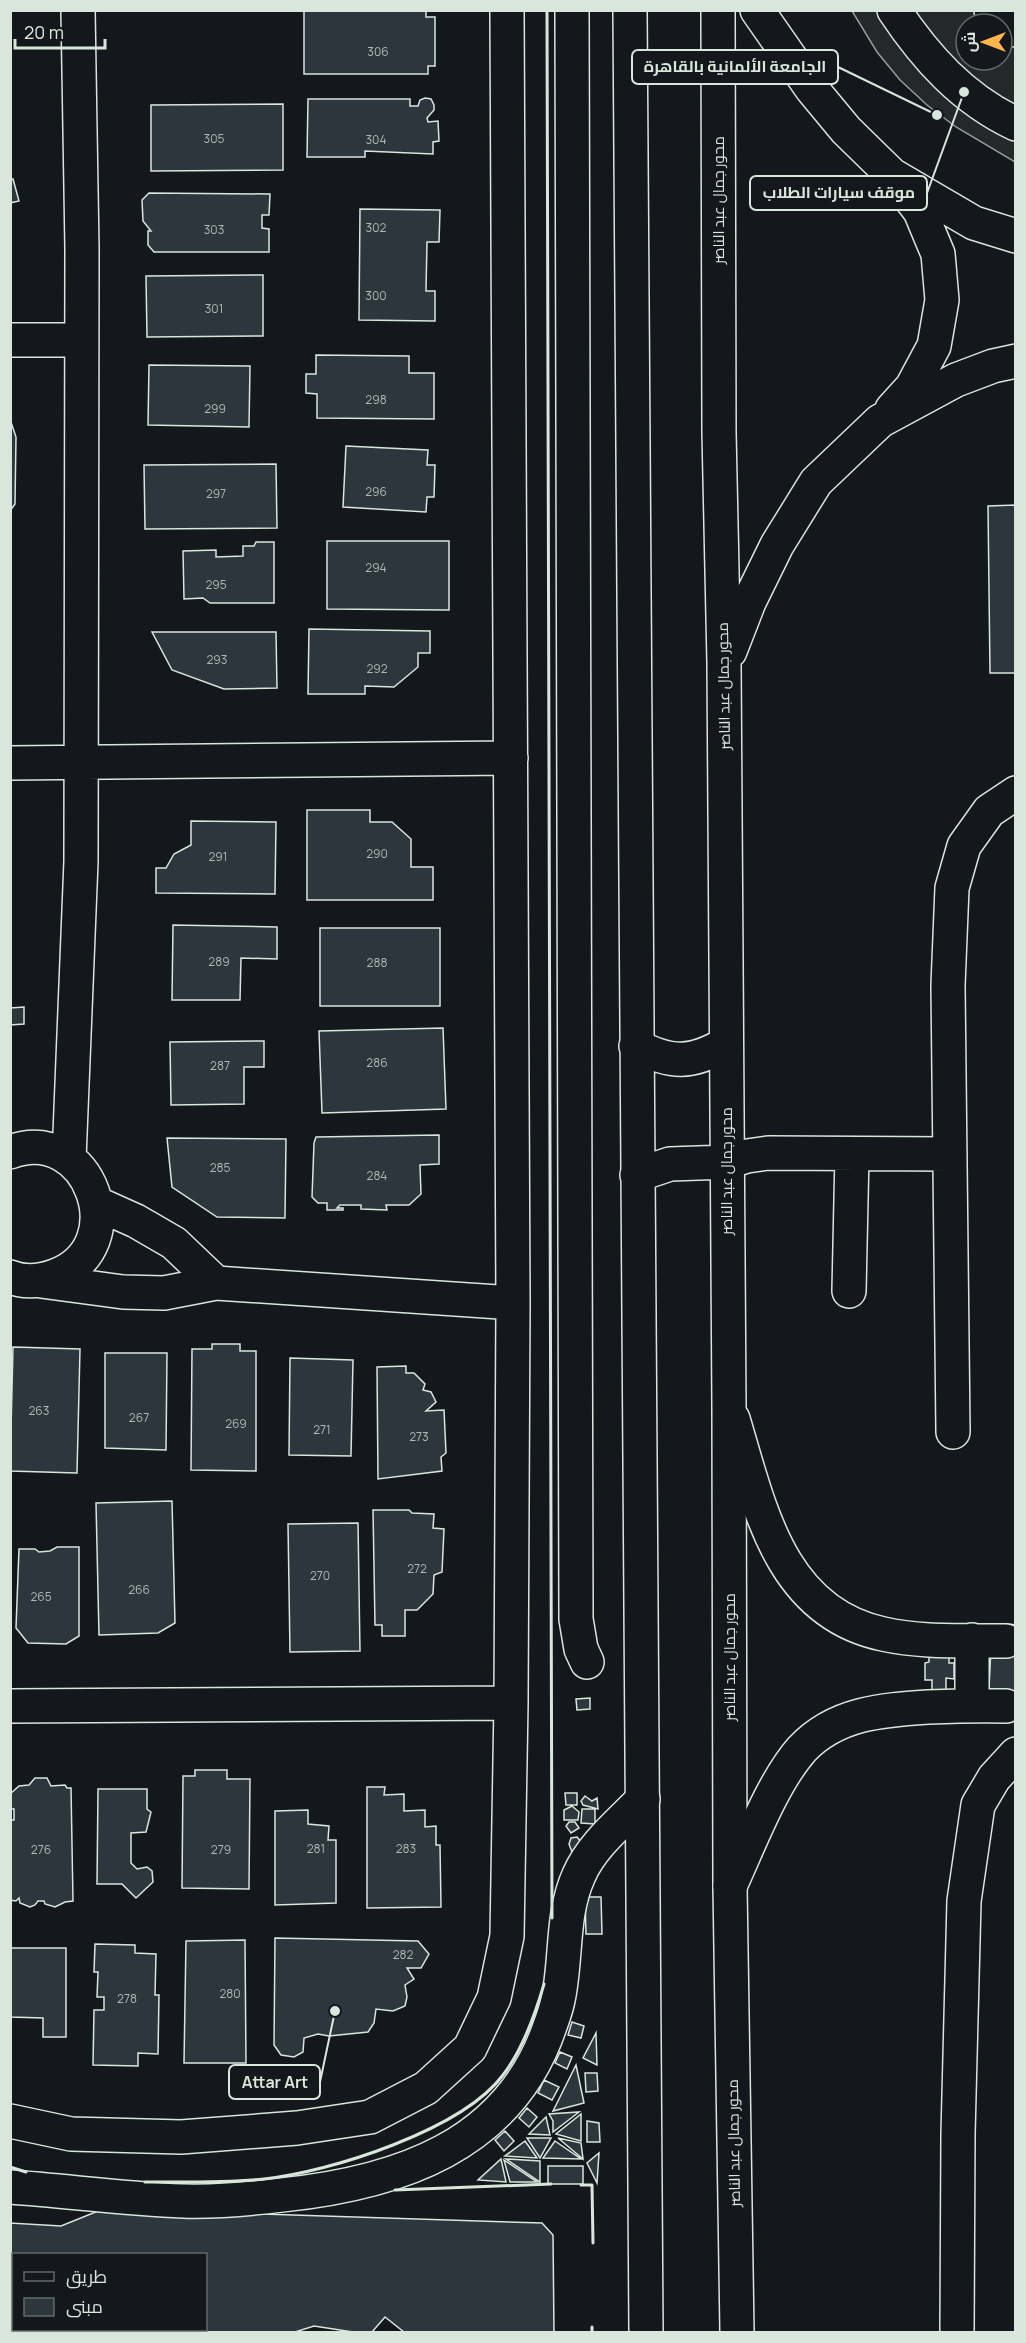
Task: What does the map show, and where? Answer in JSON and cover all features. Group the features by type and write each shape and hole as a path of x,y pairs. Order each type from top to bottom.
{"street":[{"path":"69,1159 81,861 81,249 78,10"},
{"path":"10,2121 72,2134 181,2137 297,2128 370,2117 426,2088 470,2048 494,1998 507,1936 511,1702 513,1303 507,10"},
{"path":"572,10 576,1619 578,1635 587,1662"},
{"path":"630,10 646,2332"},
{"name":"محور جمال عبد الناصر","path":"718,10 719,432 724,663 728,1162 730,1887 737,2332"},
{"path":"724,663 749,602 777,545 816,482 912,387 934,346 942,300 938,254 920,211 892,175 839,122 812,88 758,10"},
{"path":"894,10 914,40 955,84 979,103 1016,124"},
{"path":"991,10 1016,30"},
{"path":"892,175 974,223 1016,236"},
{"path":"10,340 80,340"},
{"path":"880,421 956,380 993,366 1016,361"},
{"path":"10,763 511,758"},
{"path":"953,1432 948,985 952,888 964,846 989,811 1016,794"},
{"path":"636,1046 657,1057 681,1060 705,1056 726,1044"},
{"path":"10,1152 21,1148 46,1149 69,1159 88,1179 98,1204 97,1230 86,1254 66,1272 26,1279"},
{"path":"637,1175 670,1164 728,1162 768,1152 950,1154"},
{"path":"849,1291 852,1154"},
{"path":"98,1204 136,1221 174,1243 216,1283"},
{"path":"26,1279 143,1293 164,1293 216,1283 513,1303"},
{"path":"729,1408 764,1522 775,1546 792,1573 820,1605 848,1622 882,1634 927,1639 1006,1641"},
{"path":"972,1640 972,1705"},
{"path":"10,1706 511,1702"},
{"path":"730,1887 769,1803 788,1769 802,1750 820,1734 862,1713 972,1705 1006,1706"},
{"path":"957,2332 958,2134 964,1901 978,1805 994,1778 1016,1754"},
{"path":"10,2187 185,2201 246,2199 307,2192 367,2181 426,2162 453,2147 478,2129 500,2108 520,2084 536,2058 558,2000 569,1913 579,1875 600,1843 643,1799"}],"shaded area":[{"path":"852,11 1015,11 1015,162 956,127 900,80 877,52"}],"building":[{"path":"304,11 426,11 426,17 435,17 435,66 428,66 428,74 304,74"},
{"path":"308,99 410,99 410,106 418,106 420,100 431,99 434,105 434,110 427,118 428,122 438,121 439,141 433,142 433,154 365,151 365,157 307,157"},
{"path":"283,104 283,170 151,171 151,105"},
{"path":"13,179 19,201 10,203 10,180"},
{"path":"149,193 270,194 269,215 262,215 262,228 269,229 269,252 154,252 148,245 148,231 151,231 143,221 142,200"},
{"path":"360,209 440,210 439,242 427,242 426,291 435,291 435,321 359,320"},
{"path":"263,275 263,336 147,337 146,276"},
{"path":"316,355 409,356 409,373 434,373 434,419 317,418 317,394 306,393 306,374 316,374"},
{"path":"149,365 250,366 249,427 148,425"},
{"path":"10,419 16,437 15,504 10,511"},
{"path":"346,446 428,450 427,465 435,465 434,497 427,497 426,512 343,507"},
{"path":"276,464 277,528 145,529 144,465"},
{"path":"1016,505 1016,673 990,673 988,506"},
{"path":"327,541 449,541 449,610 327,609"},
{"path":"256,542 274,542 274,603 210,603 203,598 184,599 183,551 216,550 216,557 243,556 243,546 254,546"},
{"path":"309,629 430,631 430,653 418,653 418,667 394,687 365,686 365,694 308,694"},
{"path":"152,632 276,632 277,688 224,689 172,670"},
{"path":"307,810 370,810 370,822 392,822 411,839 411,867 433,867 433,900 307,900"},
{"path":"191,821 276,822 275,894 156,893 156,868 166,868 174,854 191,845"},
{"path":"173,925 277,927 277,959 241,958 240,1000 172,1000"},
{"path":"320,928 440,928 440,1006 320,1006"},
{"path":"24,1007 24,1024 10,1025 10,1008"},
{"path":"443,1028 446,1109 322,1113 319,1031"},
{"path":"264,1041 264,1067 244,1067 244,1104 171,1105 170,1042"},
{"path":"439,1135 439,1164 420,1165 421,1194 409,1205 386,1205 387,1210 361,1209 361,1205 340,1205 337,1208 343,1208 343,1210 327,1210 327,1203 318,1203 312,1197 316,1137"},
{"path":"167,1138 286,1139 285,1218 217,1217 172,1187"},
{"path":"212,1344 240,1344 240,1351 256,1351 256,1471 191,1470 192,1349 212,1349"},
{"path":"13,1347 80,1349 77,1473 10,1471"},
{"path":"105,1353 167,1353 166,1450 105,1448"},
{"path":"290,1358 353,1360 351,1456 289,1455"},
{"path":"406,1366 406,1373 414,1373 425,1384 423,1390 431,1392 436,1402 426,1411 444,1410 446,1453 441,1457 442,1471 378,1479 377,1367"},
{"path":"172,1501 175,1623 158,1633 99,1635 96,1503"},
{"path":"373,1510 409,1510 412,1513 434,1514 433,1528 444,1529 442,1572 434,1575 433,1594 417,1610 405,1610 405,1636 382,1636 382,1625 375,1625"},
{"path":"358,1523 360,1651 290,1652 288,1524"},
{"path":"57,1547 79,1547 79,1636 66,1644 28,1643 16,1628 19,1549 35,1549 39,1552 50,1551"},
{"path":"1007,1624 1016,1625 1016,1712 989,1689 991,1647 1006,1648"},
{"path":"929,1649 949,1649 949,1663 954,1663 954,1679 946,1678 946,1693 932,1693 932,1680 925,1680 925,1663 929,1662"},
{"path":"590,1698 590,1709 577,1710 576,1699"},
{"path":"195,1770 227,1770 227,1779 250,1779 249,1889 182,1888 183,1776 195,1776"},
{"path":"35,1778 47,1778 51,1786 65,1785 71,1788 73,1901 55,1907 45,1904 44,1901 38,1901 30,1907 20,1903 19,1898 16,1901 10,1900 10,1820 14,1820 14,1809 10,1809 10,1794 19,1786 29,1785"},
{"path":"367,1787 385,1787 384,1795 404,1794 404,1811 425,1810 425,1827 436,1826 436,1845 440,1845 441,1907 367,1908"},
{"path":"98,1789 147,1789 147,1809 151,1812 146,1832 131,1833 131,1863 137,1869 147,1867 152,1871 153,1882 136,1898 122,1884 97,1884"},
{"path":"565,1793 577,1793 577,1805 566,1805"},
{"path":"585,1796 592,1801 597,1798 598,1809 583,1805 581,1801"},
{"path":"572,1806 579,1812 578,1820 564,1820 564,1810"},
{"path":"582,1809 595,1809 595,1824 581,1823"},
{"path":"308,1810 308,1824 329,1826 328,1840 336,1840 336,1903 275,1905 275,1811"},
{"path":"569,1822 575,1822 579,1828 571,1833 566,1826"},
{"path":"577,1837 581,1842 579,1849 572,1852 569,1844 571,1838"},
{"path":"585,1897 601,1897 602,1934 586,1934"},
{"path":"275,1938 418,1941 429,1954 421,1968 407,1968 414,1979 405,1985 407,1997 405,2006 393,2011 376,2009 374,2023 368,2032 329,2036 318,2034 304,2038 303,2052 294,2057 281,2055 274,2045"},
{"path":"245,1940 246,2063 184,2063 186,1941"},
{"path":"95,1944 135,1945 135,1953 156,1954 155,1995 159,1995 158,2054 138,2053 138,2066 93,2065 94,2010 104,2010 104,1997 97,1997 98,1972 94,1972"},
{"path":"10,1948 66,1948 66,2037 43,2037 43,2018 10,2017"},
{"path":"572,2022 584,2026 581,2038 568,2035"},
{"path":"596,2033 597,2065 583,2058"},
{"path":"560,2052 572,2057 567,2069 555,2063"},
{"path":"576,2065 584,2103 553,2111"},
{"path":"585,2073 597,2073 598,2091 586,2092"},
{"path":"544,2080 559,2087 552,2100 538,2093"},
{"path":"527,2108 537,2117 529,2127 519,2118"},
{"path":"579,2112 553,2132 553,2121 549,2114"},
{"path":"581,2114 581,2141 556,2134"},
{"path":"546,2117 550,2135 529,2134"},
{"path":"587,2121 599,2123 600,2142 587,2142"},
{"path":"505,2131 514,2141 504,2151 495,2140"},
{"path":"527,2138 551,2138 540,2158"},
{"path":"558,2138 581,2143 583,2159"},
{"path":"525,2141 537,2158 505,2156"},
{"path":"555,2141 581,2159 543,2158"},
{"path":"599,2153 597,2183 587,2163"},
{"path":"501,2159 506,2182 478,2180"},
{"path":"506,2159 540,2161 540,2182"},
{"path":"504,2160 537,2182 510,2182"},
{"path":"548,2166 583,2166 583,2184 548,2184"},
{"path":"103,2209 542,2223 553,2235 554,2332 404,2332 385,2317 372,2332 353,2332 314,2326 295,2332 90,2332 207,2331 207,2253 12,2253 12,2303 10,2303 10,2223 61,2226"}],"wall":[{"path":"547,10 552,1918"},
{"path":"145,2182 234,2181 292,2175 358,2158 427,2130 484,2095 503,2075 528,2031 544,1984"},
{"path":"10,2167 26,2172"},
{"path":"395,2190 551,2184"},
{"path":"581,2185 592,2185 593,2243"},
{"path":"592,2327 592,2332"}],"place":[{"name":"موقف سيارات الطلاب","path":"964,92"},
{"name":"الجامعة الألمانية بالقاهرة","path":"937,115"},
{"name":"Attar Art","path":"335,2011"}]}
